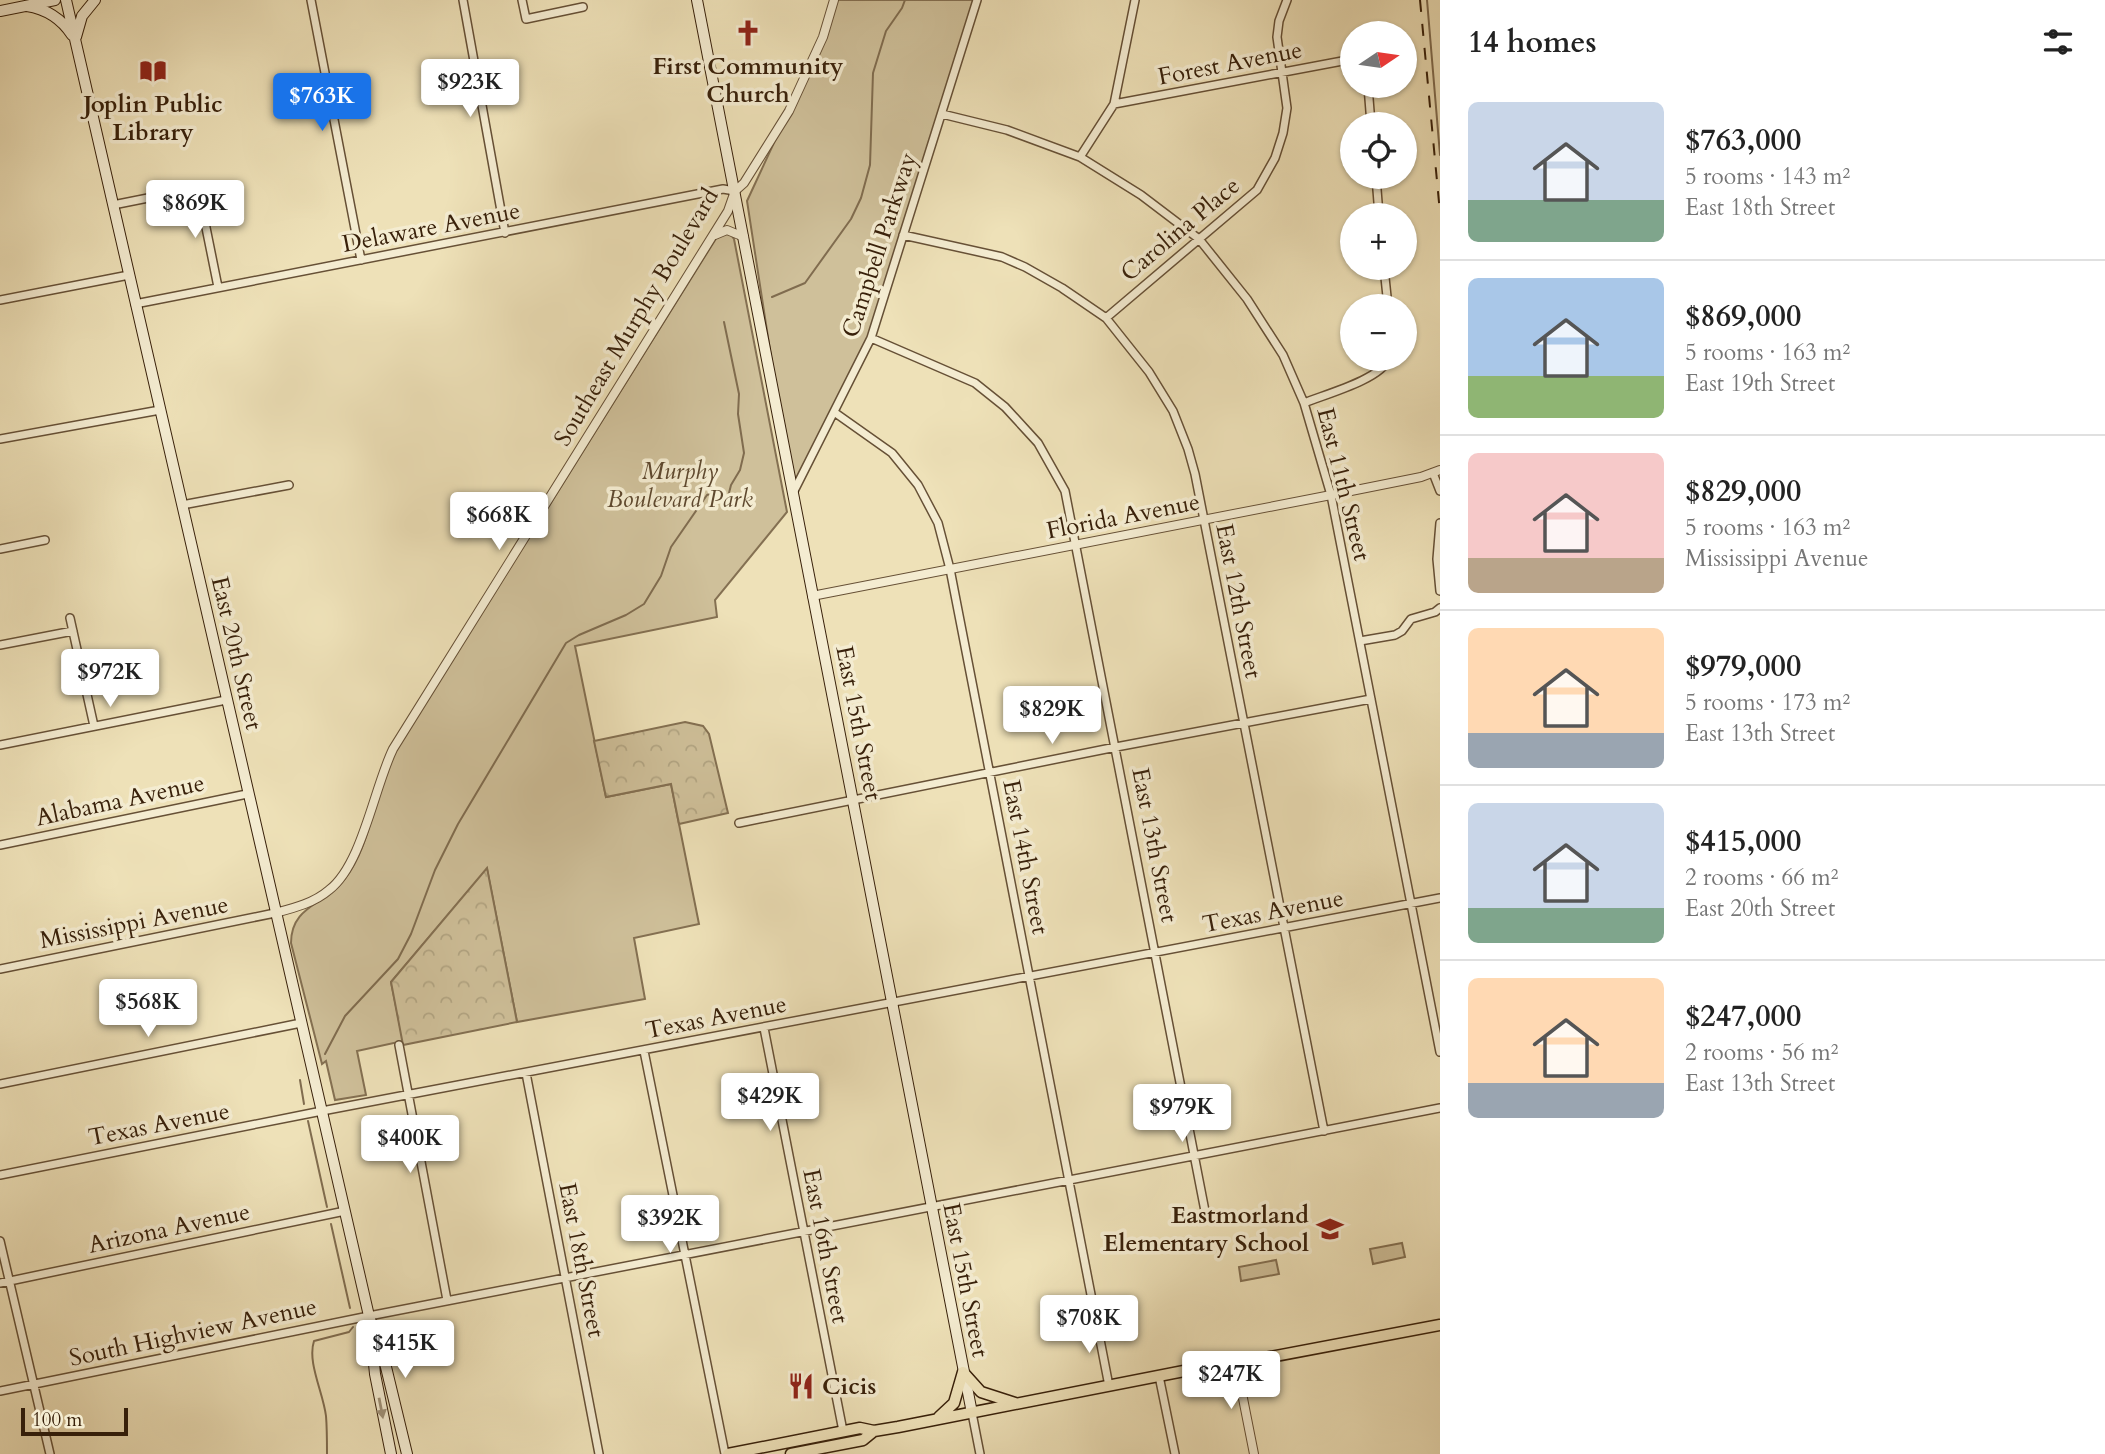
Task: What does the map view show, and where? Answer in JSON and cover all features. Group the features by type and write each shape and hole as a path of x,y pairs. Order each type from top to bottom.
{"main road":[{"path":"0,11 55,0"},
{"name":"East 20th Street","path":"66,0 369,1316 386,1367 407,1454"},
{"path":"75,41 82,16 95,0"},
{"name":"East 15th Street","path":"697,0 972,1413"},
{"path":"30,3 60,20 75,41"},
{"name":"East 20th Street","path":"369,1316 375,1374 391,1454"},
{"path":"727,1454 860,1428 874,1431 1440,1325"},
{"path":"964,1372 981,1392 1018,1404"},
{"path":"934,1420 954,1403 964,1372"},
{"path":"791,1454 863,1440 874,1431"}],"street":[{"path":"311,0 361,260"},
{"path":"463,0 505,233"},
{"path":"522,0 526,19 583,7"},
{"name":"Southeast Murphy Boulevard","path":"275,913 319,897 343,876 352,860 382,770 393,749 728,211 735,191 744,183 789,111 823,37 834,0"},
{"name":"Campbell Parkway","path":"792,493 871,338 977,0"},
{"path":"1080,156 1114,104 1135,0"},
{"name":"Carolina Place","path":"1105,318 1257,190 1275,158 1287,108 1276,37 1287,0"},
{"name":"Forest Avenue","path":"1114,104 1340,62"},
{"name":"East 11th Street","path":"942,114 1007,130 1080,156 1141,195 1199,239 1247,299 1283,355 1304,403 1331,495 1440,1052"},
{"path":"113,205 198,188 218,287"},
{"name":"Delaware Avenue","path":"135,304 723,189 735,191"},
{"path":"710,239 727,230 744,237"},
{"name":"East 12th Street","path":"903,235 1002,257 1062,288 1105,318 1149,372 1173,411 1195,474 1324,1131"},
{"path":"0,300 128,275"},
{"name":"East 13th Street","path":"871,338 975,383 1005,408 1038,443 1065,491 1205,1211"},
{"path":"1304,403 1367,379 1377,371"},
{"path":"0,439 160,410"},
{"name":"East 14th Street","path":"834,412 892,453 918,485 938,523 950,569 1094,1310"},
{"path":"1436,472 1440,491"},
{"name":"Florida Avenue","path":"812,596 1436,472"},
{"path":"182,505 289,485"},
{"path":"1440,523 1437,559 1440,591"},
{"path":"0,549 45,540"},
{"path":"1360,641 1395,635 1411,620 1440,608"},
{"path":"70,618 94,726"},
{"path":"0,645 73,631"},
{"path":"739,823 1371,699"},
{"path":"0,745 226,700"},
{"name":"Alabama Avenue","path":"0,845 247,794"},
{"name":"Texas Avenue","path":"0,1175 409,1094 1440,898"},
{"name":"Mississippi Avenue","path":"0,969 275,913"},
{"path":"0,1084 301,1023"},
{"name":"East 16th Street","path":"764,1028 843,1431"},
{"path":"399,1045 447,1300"},
{"path":"644,1051 727,1454"},
{"name":"East 18th Street","path":"526,1073 599,1454"},
{"name":"South Highview Avenue","path":"0,1391 447,1300 1440,1108"},
{"name":"Arizona Avenue","path":"0,1283 345,1211"},
{"path":"0,1241 50,1454"},
{"path":"1096,1320 1109,1386"},
{"path":"1236,1363 1254,1454"},
{"path":"1159,1376 1175,1454"},
{"name":"East 15th Street","path":"972,1413 980,1454"}],"green space":[{"name":"Murphy Boulevard Park","path":"834,0 977,0 871,338 792,493 747,201 823,37"},
{"name":"Murphy Boulevard Park","path":"724,233 734,239 787,512 715,600 717,617 575,646 606,797 671,784 699,924 634,938 645,999 517,1022 487,869 391,982 403,1041 357,1051 366,1095 335,1100 326,1061 322,1064 291,943 296,921 302,913 336,888 352,869 363,845 385,775 399,745 717,237"},
{"path":"685,722 703,726 709,734 728,813 679,824 671,784 606,797 594,741"},
{"path":"487,868 517,1022 403,1045 391,982"},
{"path":"1402,1243 1405,1257 1373,1264 1370,1249"},
{"path":"1276,1260 1279,1274 1241,1281 1239,1267"}],"waterway":[{"path":"772,297 805,283 851,219 861,198 870,165 873,73 886,31 905,0"},
{"path":"1427,0 1440,155"},
{"path":"325,1054 345,1016 398,959 411,934 435,870 458,824 566,643 644,604 661,576 671,547 707,495 718,491 723,498 728,497 744,453 738,414 739,394 724,322"},
{"path":"300,1080 304,1104"},
{"path":"308,1121 327,1207"},
{"path":"331,1224 350,1308"},
{"path":"327,1454 326,1416 312,1349 314,1341 349,1332 353,1327"}],"railway":[{"path":"1420,0 1440,213"}],"place":[{"name":"First Community Church","path":"748,33"},
{"name":"Joplin Public Library","path":"153,71"},
{"name":"Eastmorland Elementary School","path":"1330,1229"},
{"name":"Cicis","path":"801,1386"}]}
